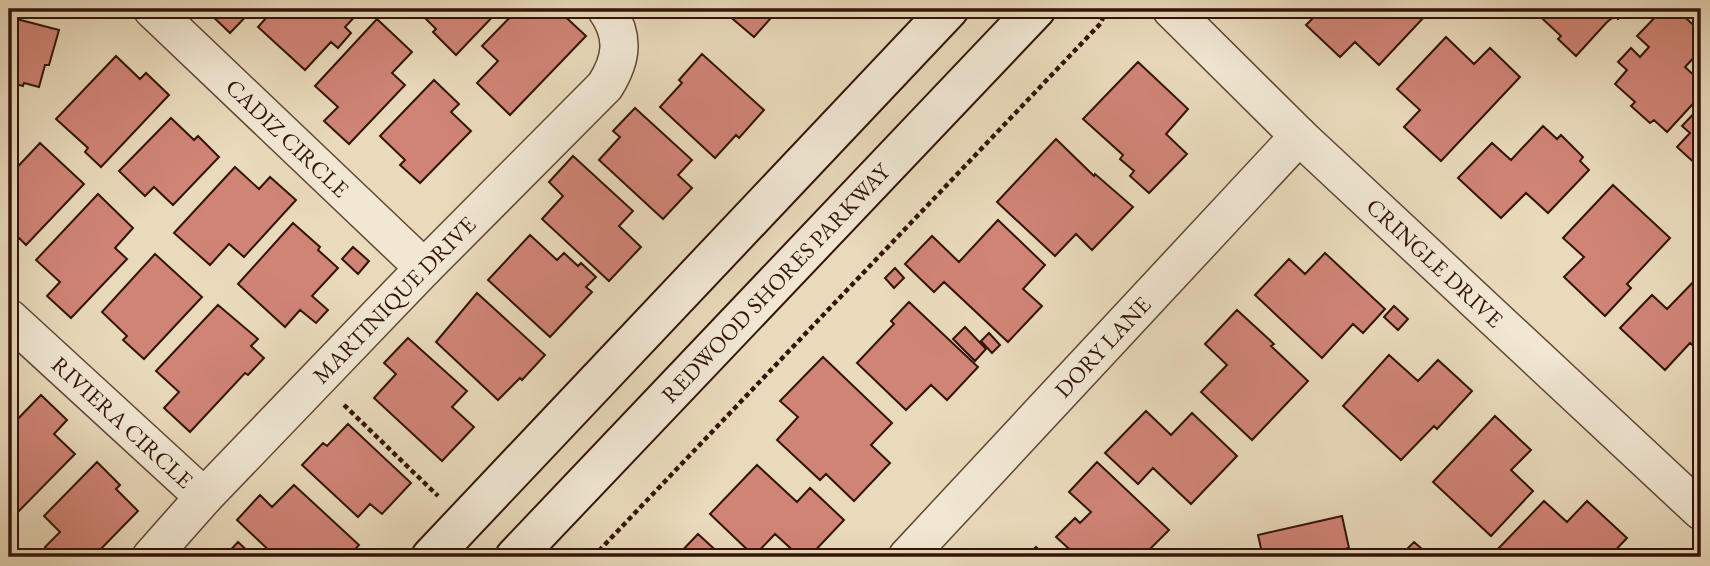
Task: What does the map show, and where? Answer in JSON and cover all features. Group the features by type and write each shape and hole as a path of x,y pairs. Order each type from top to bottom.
{"main road":[{"path":"431,557 949,9"},
{"name":"REDWOOD SHORES PARKWAY","path":"514,557 1036,9"}],"street":[{"name":"CADIZ CIRCLE","path":"152,9 424,268"},
{"name":"CRINGLE DRIVE","path":"1171,9 1299,136 1701,511"},
{"name":"MARTINIQUE DRIVE","path":"152,557 204,497 424,268 605,86 613,73 618,56 613,22"},
{"name":"DORY LANE","path":"907,557 1299,136"},
{"name":"RIVIERA CIRCLE","path":"9,318 204,497"}],"path":[{"path":"593,557 1101,23 1106,9"},
{"path":"318,379 465,522"}],"building":[{"path":"42,9 67,9 65,15"},
{"path":"205,9 253,9 230,33"},
{"path":"274,9 362,9 345,27 351,33 338,48 331,42 305,70 258,27"},
{"path":"427,9 500,9 456,55 433,32 436,29 422,15"},
{"path":"518,9 557,9 586,36 510,115 477,83 498,61 482,46"},
{"path":"721,9 779,9 754,37"},
{"path":"1322,9 1420,9 1426,15 1379,65 1355,42 1340,57 1306,25"},
{"path":"1532,9 1628,9 1618,19 1615,16 1607,22 1576,56 1558,39 1561,36"},
{"path":"1663,9 1676,9 1701,32 1701,50 1685,67 1701,82 1701,95 1667,132 1654,120 1650,123 1631,106 1635,102 1615,84 1627,70 1618,62 1631,48 1640,57 1649,47 1637,36"},
{"path":"9,17 59,30 49,65 45,65 39,87 24,83 23,86 12,83 13,80 9,79"},
{"path":"377,19 412,52 392,73 405,85 349,144 324,121 338,107 315,86"},
{"path":"1446,37 1474,64 1490,48 1520,77 1441,161 1404,127 1420,110 1397,89"},
{"path":"702,54 764,110 739,138 736,135 715,158 660,107 682,83 679,80"},
{"path":"116,56 140,79 146,73 169,95 101,167 85,152 88,148 56,119"},
{"path":"1138,62 1188,109 1166,134 1187,154 1149,193 1130,176 1134,171 1120,159 1123,155 1083,119"},
{"path":"434,80 459,104 451,112 471,131 420,183 400,165 405,160 380,136"},
{"path":"1701,106 1701,177 1694,171 1698,166 1677,147 1690,133 1682,126"},
{"path":"635,108 692,160 678,175 692,188 663,219 599,160 620,137 613,131"},
{"path":"171,118 194,140 198,136 219,157 173,205 154,187 145,196 119,171"},
{"path":"1543,126 1557,139 1561,135 1583,157 1580,161 1589,170 1548,213 1526,193 1501,218 1458,178 1492,143 1511,160"},
{"path":"1056,139 1094,176 1095,174 1133,207 1092,250 1076,234 1055,256 997,202"},
{"path":"40,143 84,184 26,245 9,228 9,176"},
{"path":"573,156 633,211 619,226 641,247 609,281 542,219 563,196 549,182"},
{"path":"235,167 259,189 270,177 296,200 244,257 229,244 210,265 174,233"},
{"path":"1613,185 1670,238 1627,284 1631,288 1605,316 1564,277 1584,257 1563,238"},
{"path":"98,194 133,228 115,248 127,259 71,318 47,296 60,282 36,260"},
{"path":"998,220 1045,265 1023,289 1042,306 1008,342 944,282 934,292 905,264 932,236 959,262"},
{"path":"293,223 320,247 318,250 338,268 312,296 328,310 316,323 300,310 285,327 238,284"},
{"path":"530,235 557,260 564,253 578,266 581,263 596,277 586,287 592,292 550,337 488,280"},
{"path":"353,247 369,261 358,274 342,259"},
{"path":"1325,253 1385,309 1363,333 1353,324 1322,358 1255,295 1289,259 1305,274"},
{"path":"155,254 202,297 144,359 123,340 127,336 102,312"},
{"path":"895,268 904,278 894,288 885,278"},
{"path":"1701,274 1701,353 1690,343 1665,370 1620,328 1652,295 1667,309"},
{"path":"477,293 545,355 522,380 520,378 498,400 436,342"},
{"path":"909,302 978,367 947,400 931,385 906,410 857,363 894,324 891,321"},
{"path":"218,305 258,339 251,346 264,358 248,375 245,373 190,432 164,408 179,392 156,371"},
{"path":"1394,306 1408,319 1398,330 1384,317"},
{"path":"1237,310 1274,344 1271,346 1308,381 1252,440 1201,392 1227,365 1205,344"},
{"path":"965,327 986,349 975,361 953,339"},
{"path":"989,333 1000,345 992,353 981,341"},
{"path":"408,338 467,391 452,407 474,427 442,461 374,398 396,374 384,363"},
{"path":"1389,355 1418,381 1438,360 1472,391 1437,429 1434,426 1401,460 1343,406"},
{"path":"823,357 892,423 871,445 890,463 854,501 826,474 820,480 777,440 798,417 780,401"},
{"path":"41,395 67,420 54,434 75,454 13,517 9,513 9,428"},
{"path":"1146,411 1171,435 1192,413 1237,456 1191,504 1153,468 1138,484 1105,453"},
{"path":"1495,416 1531,450 1511,470 1533,491 1491,536 1433,482"},
{"path":"348,424 411,483 382,514 370,504 358,517 302,465 323,443 327,446"},
{"path":"97,462 120,485 116,489 138,511 93,557 55,557 45,547 60,532 44,516"},
{"path":"1097,462 1169,530 1142,557 1078,557 1056,537 1075,518 1080,523 1091,512 1069,492"},
{"path":"757,465 797,502 810,488 844,520 809,557 800,557 775,534 754,556 710,514"},
{"path":"294,485 359,545 348,557 276,557 237,520 260,495 272,507"},
{"path":"1544,501 1567,522 1587,501 1627,538 1609,557 1502,557 1496,551"},
{"path":"1342,516 1349,548 1345,549 1347,557 1263,557 1258,535"},
{"path":"698,534 723,557 676,557"},
{"path":"238,542 254,557 224,557"},
{"path":"1414,542 1431,557 1399,557"},
{"path":"1036,547 1046,557 1026,557"}]}
